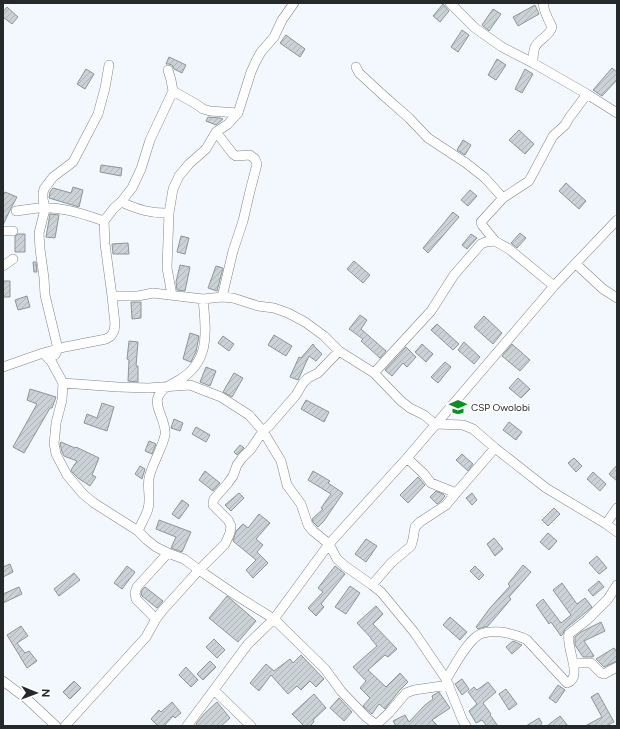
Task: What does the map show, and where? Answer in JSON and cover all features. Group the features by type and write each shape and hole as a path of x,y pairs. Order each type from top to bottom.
{"street":[{"path":"172,295 167,268 168,213 173,189 179,176 189,164 206,149 216,132 228,124 238,114 256,61 261,52 274,37 282,20 294,3"},
{"path":"450,3 475,28 502,47 533,63 617,113"},
{"path":"533,63 533,56 536,46 551,31 552,27 547,19 542,3"},
{"path":"51,361 58,349 45,295 40,249 39,234 44,208 44,189 53,178 73,162 98,114 109,65"},
{"path":"356,67 359,73 409,118 428,138 466,163 485,178 503,198"},
{"path":"3,367 58,349 106,339 111,336 114,331 115,324 104,221 132,188 141,169 150,140 173,92 168,70"},
{"path":"173,92 203,109 238,114"},
{"path":"554,286 509,249 495,240 481,222 503,198 529,181 553,136 565,125 587,94"},
{"path":"216,132 233,154 236,156 250,155 255,159 257,164 244,220 233,251 222,297"},
{"path":"121,202 135,208 154,213 168,213"},
{"path":"16,211 40,208 61,209 85,214 104,221"},
{"path":"187,726 248,644 274,619 329,544 407,458 554,286 617,220"},
{"path":"3,231 13,231"},
{"path":"374,373 431,311 454,275 481,244 495,240"},
{"path":"3,266 13,260"},
{"path":"576,264 603,290 617,298"},
{"path":"112,296 138,296 153,293 203,299 222,297 233,298 288,313 305,322 324,336 338,350 374,373 401,401 410,408 424,415 435,424 463,425 473,429 546,488 617,532"},
{"path":"138,531 148,508 149,477 165,437 164,422 157,402 158,397 164,388 190,373 200,360 205,340 203,299"},
{"path":"65,726 146,637 156,619 199,570 225,544 230,533 231,526 228,520 213,506 214,499 233,476 237,465 264,431 296,395 303,383 308,378 318,373 338,350"},
{"path":"43,354 51,361 63,383 62,400 56,423 54,444 56,454 67,475 83,494 94,503 138,531 146,540 156,547 168,554 184,559 274,619 325,670 341,691 361,712 377,726 406,693 448,682 467,647 477,636 486,633 500,632 523,637 567,683 571,682 575,669 568,642 569,634 587,620 608,599 617,585"},
{"path":"63,383 118,387 164,388 190,385 221,397 249,415 264,431 282,460 286,485 301,504 308,525 329,544 337,559 380,592 414,632 448,682 466,726"},
{"path":"372,585 391,563 411,546 415,527 446,505 495,448"},
{"path":"407,458 431,483 456,493"},
{"path":"606,524 617,508"},
{"path":"156,619 136,599 135,593 137,587 168,554"},
{"path":"574,663 591,664 604,674 617,667"},
{"path":"3,681 27,699 56,726"},
{"path":"214,690 250,726"}],"building":[{"path":"443,4 449,11 440,22 433,16"},
{"path":"535,5 539,14 518,26 513,17"},
{"path":"7,7 18,17 12,24 3,17 3,12"},
{"path":"493,9 501,14 489,31 482,25"},
{"path":"462,30 469,35 458,52 451,47"},
{"path":"286,35 305,49 300,57 280,43"},
{"path":"169,57 186,65 182,73 174,69 172,65 166,64"},
{"path":"497,59 506,65 496,80 488,75"},
{"path":"612,68 617,72 617,80 602,96 593,90"},
{"path":"86,69 94,74 85,89 77,84"},
{"path":"525,69 533,74 522,93 515,89"},
{"path":"208,117 223,119 216,125 206,121"},
{"path":"519,130 534,144 525,154 509,140"},
{"path":"463,140 471,145 465,155 457,150"},
{"path":"101,165 122,168 121,176 100,172"},
{"path":"566,183 586,201 579,209 559,191"},
{"path":"73,187 83,190 79,207 49,198 50,192 53,188 71,193"},
{"path":"470,190 477,196 468,206 461,200"},
{"path":"5,192 17,197 3,225 3,196"},
{"path":"453,212 459,217 428,253 423,248"},
{"path":"50,214 59,215 55,238 46,237"},
{"path":"520,233 526,238 517,248 511,243"},
{"path":"18,234 25,234 25,252 15,252 15,236"},
{"path":"471,234 477,238 467,249 462,245"},
{"path":"181,236 189,238 185,254 177,252"},
{"path":"128,243 129,254 113,254 112,244"},
{"path":"354,261 370,275 363,283 347,269"},
{"path":"33,262 36,262 37,272 34,272"},
{"path":"180,265 190,267 185,291 177,290 176,282"},
{"path":"216,266 223,268 217,291 208,288"},
{"path":"3,281 10,281 10,297 3,297"},
{"path":"27,296 30,307 18,310 15,300"},
{"path":"131,302 141,302 141,318 132,319"},
{"path":"360,315 367,320 361,329 386,351 380,358 361,341 363,339 349,329"},
{"path":"484,316 502,333 493,344 474,327"},
{"path":"437,324 459,344 453,350 431,330"},
{"path":"190,333 199,336 196,352 191,362 183,359"},
{"path":"274,335 292,346 286,356 268,345"},
{"path":"223,336 234,344 229,351 218,343"},
{"path":"129,341 138,342 136,366 138,366 138,382 128,381 129,360 127,359"},
{"path":"464,342 480,357 474,364 458,350"},
{"path":"313,344 322,354 316,361 309,356 298,380 290,377 299,357 301,358"},
{"path":"422,344 433,354 426,362 415,352"},
{"path":"512,344 530,360 520,371 502,356"},
{"path":"406,347 416,357 407,367 403,363 392,376 385,370"},
{"path":"445,362 451,367 438,383 431,377"},
{"path":"206,367 216,371 210,386 200,382"},
{"path":"234,373 243,378 232,397 223,392"},
{"path":"518,378 530,389 521,398 509,388"},
{"path":"30,389 56,397 52,408 50,408 24,453 13,447 37,404 27,400"},
{"path":"306,400 329,412 324,422 301,409"},
{"path":"102,403 114,407 107,431 84,423 87,414 97,418"},
{"path":"174,419 183,423 180,431 171,428"},
{"path":"509,422 522,432 516,440 503,430"},
{"path":"196,427 210,435 206,442 192,434"},
{"path":"149,441 156,444 152,454 145,451"},
{"path":"61,442 75,448 76,447 99,458 92,475 96,477 90,486 72,472 71,470 77,461 64,456"},
{"path":"240,445 244,448 237,455 234,452"},
{"path":"462,454 473,464 468,471 456,460"},
{"path":"574,458 582,466 576,472 568,463"},
{"path":"617,465 617,481 609,474"},
{"path":"140,466 145,469 142,479 135,474"},
{"path":"205,471 220,483 213,491 199,480"},
{"path":"313,471 330,481 328,483 343,493 324,521 318,527 312,519 323,509 321,508 331,494 308,480"},
{"path":"593,472 606,484 600,491 587,479"},
{"path":"418,477 425,485 408,503 400,495"},
{"path":"436,491 445,496 437,504 430,497"},
{"path":"239,493 244,498 231,511 225,505"},
{"path":"472,493 477,500 472,505 466,498"},
{"path":"182,500 189,505 179,519 172,514"},
{"path":"554,508 560,514 548,526 542,520"},
{"path":"259,514 270,523 256,539 263,545 257,552 268,563 253,578 246,570 256,560 233,541 236,531 243,524 248,528"},
{"path":"159,520 191,532 182,552 171,548 176,537 156,529"},
{"path":"548,533 557,541 549,550 540,542"},
{"path":"494,538 503,549 495,556 487,544"},
{"path":"366,539 377,546 366,562 355,554"},
{"path":"597,556 607,568 599,574 589,563"},
{"path":"10,564 13,572 3,577 3,567"},
{"path":"523,565 531,572 509,597 511,599 488,626 478,629 476,627 490,608 510,586 508,584"},
{"path":"127,566 135,572 122,589 114,583"},
{"path":"335,566 345,574 321,604 324,607 316,616 308,608 323,592 318,588"},
{"path":"475,566 484,575 479,580 470,571"},
{"path":"74,573 80,580 59,596 54,589"},
{"path":"599,581 604,587 593,596 588,590"},
{"path":"562,583 577,604 585,598 592,607 565,629 561,636 551,622 549,624 536,605 543,599 561,623 571,615 553,590"},
{"path":"350,586 360,593 346,614 335,607"},
{"path":"19,587 22,594 3,603 3,594"},
{"path":"145,587 163,601 157,608 142,596 142,590"},
{"path":"227,596 256,621 238,642 209,618"},
{"path":"376,606 383,614 373,624 397,649 388,657 385,655 368,670 386,687 400,673 408,682 385,709 379,704 372,714 363,706 370,698 360,688 366,681 353,667 377,646 357,623"},
{"path":"450,617 467,632 460,640 443,625"},
{"path":"601,622 605,631 584,641 594,656 583,657 575,645 575,637 581,632"},
{"path":"21,626 28,636 17,643 25,653 29,651 37,661 27,668 7,635"},
{"path":"214,639 225,650 217,658 206,647"},
{"path":"513,641 522,645 512,654 506,647"},
{"path":"614,648 617,652 617,661 604,667 596,659"},
{"path":"301,655 324,679 316,687 310,681 301,690 297,686 288,694 271,675 259,691 250,683 266,664 274,671 290,659 293,663"},
{"path":"210,661 216,667 203,680 197,674"},
{"path":"186,667 198,680 191,687 179,675"},
{"path":"462,679 469,689 462,695 455,684"},
{"path":"74,681 81,688 70,699 63,692"},
{"path":"488,682 496,692 483,703 498,726 487,726 482,720 476,723 469,711 477,704 468,692 474,687 477,690"},
{"path":"558,685 565,690 556,703 549,698"},
{"path":"506,689 517,704 509,710 499,694"},
{"path":"439,692 450,708 432,720 438,726 396,726 393,721 405,715 409,722 425,705 433,699 432,696"},
{"path":"598,693 614,722 606,726 585,726 602,717 591,697"},
{"path":"314,694 326,708 313,720 314,722 310,726 304,726 292,714"},
{"path":"339,698 352,712 344,721 330,708"},
{"path":"172,702 181,713 175,718 173,716 164,726 158,726 151,719 159,710 161,712"},
{"path":"217,702 230,718 221,726 198,726 196,724"},
{"path":"560,716 568,726 547,726"},
{"path":"539,718 542,723 540,726 526,726"}],"place":[{"name":"CSP Owolobi","path":"458,407"}]}
